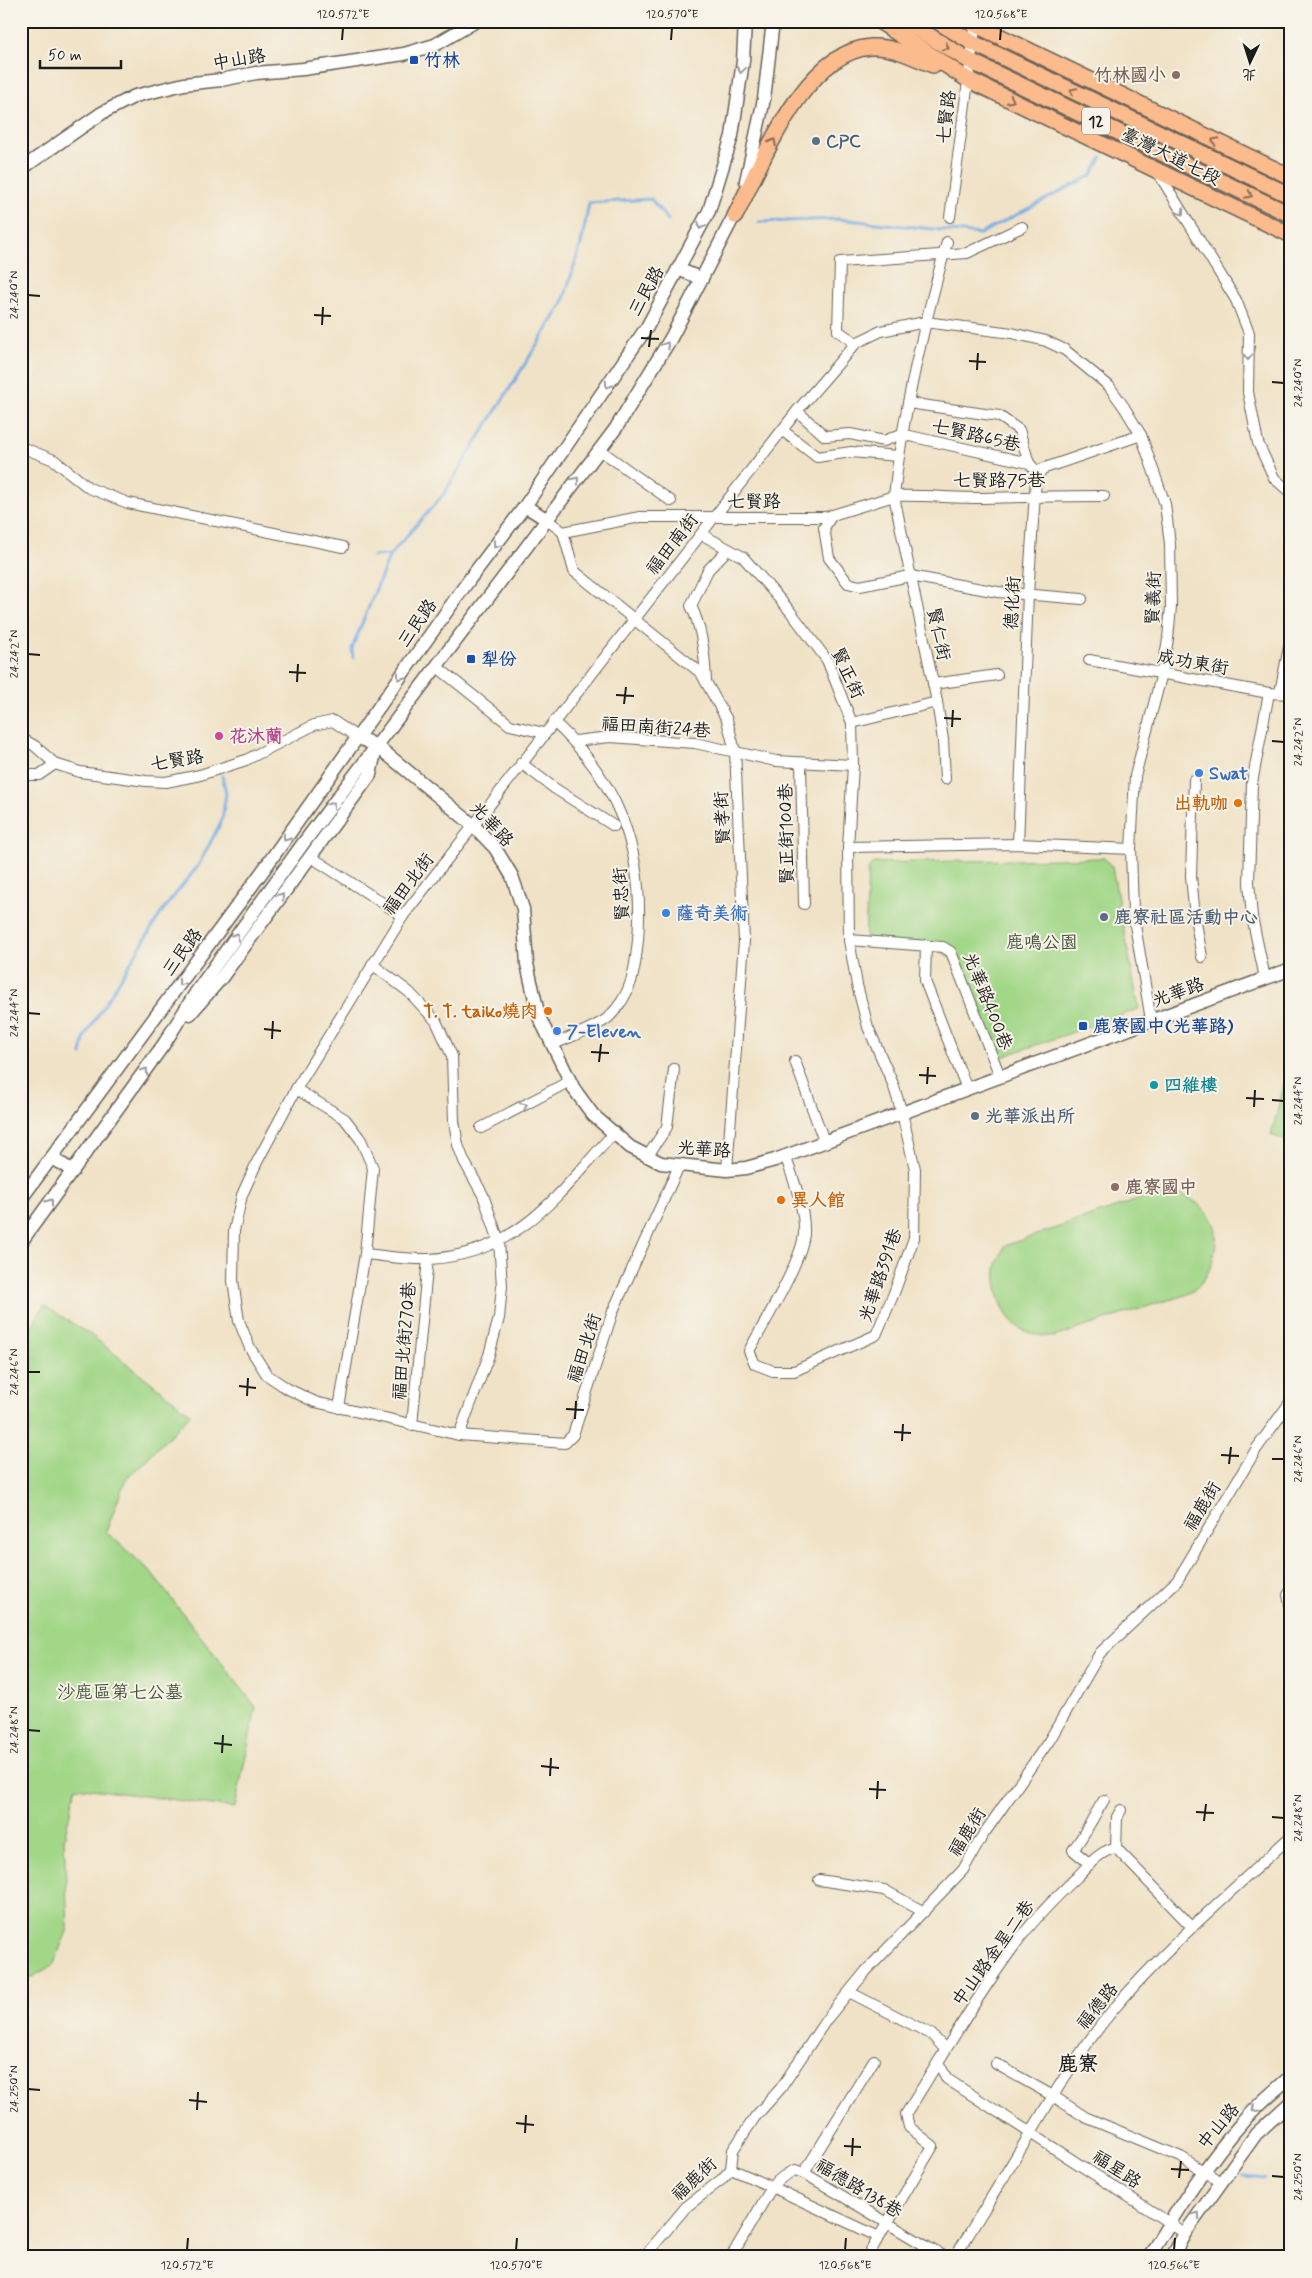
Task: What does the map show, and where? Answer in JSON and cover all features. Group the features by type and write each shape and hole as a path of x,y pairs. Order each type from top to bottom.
{"main road":[{"name":"臺灣大道七段","path":"879,21 967,79 1291,235"},
{"name":"臺灣大道七段","path":"905,21 970,61 1291,215"},
{"name":"臺灣大道七段","path":"937,21 973,43 1291,196"},
{"name":"臺灣大道七段","path":"973,22 1291,177"},
{"path":"735,216 788,113 807,84 841,58 871,47 891,49 967,79"}],"street":[{"name":"中山路","path":"21,168 102,113 135,96 184,84 221,80 256,72 303,69 404,54 435,45 476,21"},
{"name":"三民路","path":"21,1199 262,872 469,580 525,506 647,327 709,211 732,136 742,61 745,21"},
{"name":"三民路","path":"21,1242 164,1044 197,991 302,845 616,428 671,338 735,216 750,167 764,99 773,21"},
{"name":"七賢路","path":"950,217 973,43 973,22"},
{"path":"1157,170 1236,300 1248,333 1248,392 1258,443 1274,478 1291,493"},
{"path":"856,343 838,331 840,262 967,253 1022,226"},
{"path":"894,496 898,456 908,403 925,322 947,242"},
{"path":"678,269 702,279"},
{"name":"福田南街","path":"473,825 797,411 856,343 881,331 925,322"},
{"name":"賢義街","path":"925,322 1012,333 1046,341 1065,350 1109,386 1124,407 1141,435 1165,504 1170,544 1171,606 1162,673 1135,776 1131,849 1133,913 1151,1020"},
{"path":"908,403 999,416 1019,430 1028,464"},
{"path":"797,411 825,436 850,434 884,441 902,434"},
{"path":"782,430 817,457 851,452 898,456"},
{"name":"七賢路65巷","path":"902,434 1028,464 1040,474"},
{"path":"1040,474 1042,469 1141,435"},
{"path":"21,447 54,460 89,488 128,503 343,547"},
{"path":"600,450 671,501"},
{"name":"德化街","path":"1018,844 1028,594 1034,495 1036,480 1040,474"},
{"name":"七賢路75巷","path":"894,496 924,495 978,498 1034,495 1104,496"},
{"name":"七賢路","path":"564,532 640,517 826,517 894,496"},
{"name":"賢仁街","path":"894,496 937,702 943,740 945,779"},
{"path":"525,506 564,532"},
{"path":"832,515 824,528 829,558 848,584 860,586 910,576 998,592 1082,598"},
{"name":"賢孝街","path":"564,532 574,571 701,673 727,720 734,751 744,941 728,1170"},
{"name":"賢正街","path":"701,534 743,557 790,611 827,660 852,723 853,766 848,847 849,940 857,985 868,1027 893,1084 902,1113"},
{"path":"706,683 705,652 700,639 698,619 690,606 708,570 728,549"},
{"path":"1280,692 1291,637"},
{"name":"成功東街","path":"1089,660 1269,692 1291,694"},
{"path":"436,666 510,725 544,733"},
{"path":"933,684 997,675"},
{"path":"1265,978 1252,917 1249,882 1252,783 1269,692"},
{"path":"852,723 937,702"},
{"name":"七賢路","path":"55,764 80,772 166,782 200,775 246,760 314,725 332,720 357,737"},
{"name":"賢忠街","path":"552,1046 608,1018 628,994 635,967 640,888 636,860 629,834 603,779 575,741 554,722"},
{"name":"光華路","path":"357,737 377,746 473,825 495,848 512,876 523,909 527,964 540,1017 570,1081 593,1115 613,1134 647,1157 660,1163 728,1170 762,1163 1291,969"},
{"name":"福田南街24巷","path":"575,741 610,737 695,743 734,751"},
{"path":"21,738 35,746 55,764 39,775 21,775"},
{"name":"三民路","path":"164,1044 222,977 370,776 377,746"},
{"name":"賢正街100巷","path":"734,751 776,761 853,766"},
{"path":"521,763 554,788 614,826"},
{"name":"賢正街100巷","path":"801,764 804,904"},
{"path":"1194,780 1191,876 1194,917 1202,958"},
{"name":"福田北街","path":"473,825 403,916 372,964 296,1089 257,1162 242,1195 234,1231 233,1281 239,1321 250,1348 267,1375 288,1389 315,1402 459,1435 565,1443 573,1435 613,1311 679,1166"},
{"path":"848,847 1018,844 1131,849"},
{"path":"311,857 403,916"},
{"name":"光華路400巷","path":"849,940 926,945 943,947 951,952 1000,1076"},
{"path":"926,945 925,981 967,1089"},
{"path":"372,964 409,992 436,1021 452,1056 454,1121 458,1145 464,1161 483,1195 499,1241 502,1286 499,1318 488,1355 459,1435"},
{"path":"795,1061 824,1141"},
{"path":"647,1157 667,1127 674,1069"},
{"path":"481,1128 570,1081"},
{"path":"296,1089 345,1119 361,1140 373,1168 365,1254 339,1408"},
{"name":"光華路391巷","path":"785,1155 801,1206 804,1234 793,1267 750,1351 755,1364 773,1371 794,1371 876,1335 914,1238 915,1169 902,1113"},
{"path":"365,1254 428,1259 478,1250 499,1241 522,1228 552,1201 613,1134"},
{"path":"52,1158 73,1171"},
{"name":"福田北街270巷","path":"412,1425 428,1259"},
{"name":"福鹿街","path":"644,2257 686,2207 721,2180 731,2169 733,2150 755,2117 781,2088 826,2020 866,1971 963,1870 984,1834 1049,1741 1100,1653 1176,1582 1257,1448 1291,1401"},
{"path":"1291,1590 1288,1595 1291,1610"},
{"path":"1090,1864 1072,1850 1086,1832 1104,1800"},
{"path":"1121,1810 1117,1817 1116,1848 1192,1927"},
{"name":"福德路","path":"955,2257 1053,2096 1086,2045 1112,2012 1149,1969 1291,1836"},
{"name":"中山路金星二巷","path":"887,2223 933,2146 909,2127 906,2114 946,2049 1020,1938 1051,1902 1090,1864 1108,1849 1116,1848"},
{"path":"819,1880 884,1890 924,1912"},
{"path":"850,1992 931,2034 946,2049"},
{"path":"804,2173 874,2060"},
{"name":"福星路","path":"938,2062 948,2079 1185,2233"},
{"path":"996,2064 1053,2096 1085,2117 1180,2157 1221,2182"},
{"name":"中山路","path":"1149,2257 1203,2172 1246,2117 1291,2076"},
{"name":"中山路","path":"1172,2257 1185,2233 1256,2134 1291,2102"},
{"path":"731,2169 879,2237"},
{"name":"福德路138巷","path":"772,2187 781,2177 788,2173 795,2170 804,2173 944,2257"},
{"path":"731,2257 772,2187"},
{"path":"867,2257 887,2223"}],"green space":[{"name":"鹿鳴公園","path":"1104,858 1112,867 1139,1009 999,1058 962,966 937,948 865,942 868,870 873,863"},
{"path":"1291,1060 1291,1143 1271,1135"},
{"path":"1173,1191 1188,1197 1202,1207 1215,1226 1216,1242 1213,1259 1207,1274 1198,1287 1179,1297 1054,1337 1026,1332 1010,1319 998,1294 996,1276 997,1265 1004,1246 1161,1192"},
{"name":"沙鹿區第七公墓","path":"44,1305 92,1336 191,1414 125,1481 106,1532 148,1569 256,1707 235,1808 76,1787 64,1839 68,1929 53,1965 21,1983 21,1345"}],"waterway":[{"path":"759,222 838,219 980,234 1092,175 1102,157"},
{"path":"373,556 390,555 443,495 562,305 581,244 589,203 651,199 668,220"},
{"path":"353,658 352,648 390,555"},
{"path":"81,1054 85,1036 163,910 198,866 222,820 226,793 222,776"},
{"path":"1243,2176 1265,2178"}],"place":[{"name":"竹林","path":"414,60"},
{"name":"竹林國小","path":"1176,75"},
{"name":"CPC","path":"816,141"},
{"name":"犁份","path":"471,659"},
{"name":"花沐蘭","path":"219,736"},
{"name":"Swat","path":"1199,773"},
{"name":"出軌咖","path":"1238,803"},
{"name":"薩奇美術","path":"666,913"},
{"name":"鹿寮社區活動中心","path":"1104,917"},
{"name":"T. T. taiko燒肉","path":"548,1011"},
{"name":"鹿寮國中(光華路)","path":"1083,1026"},
{"name":"7-Eleven","path":"557,1031"},
{"name":"四維樓","path":"1154,1085"},
{"name":"光華派出所","path":"975,1116"},
{"name":"鹿寮國中","path":"1115,1187"},
{"name":"異人館","path":"781,1200"}],"district":[{"name":"鹿寮","path":"1078,2063"}]}
